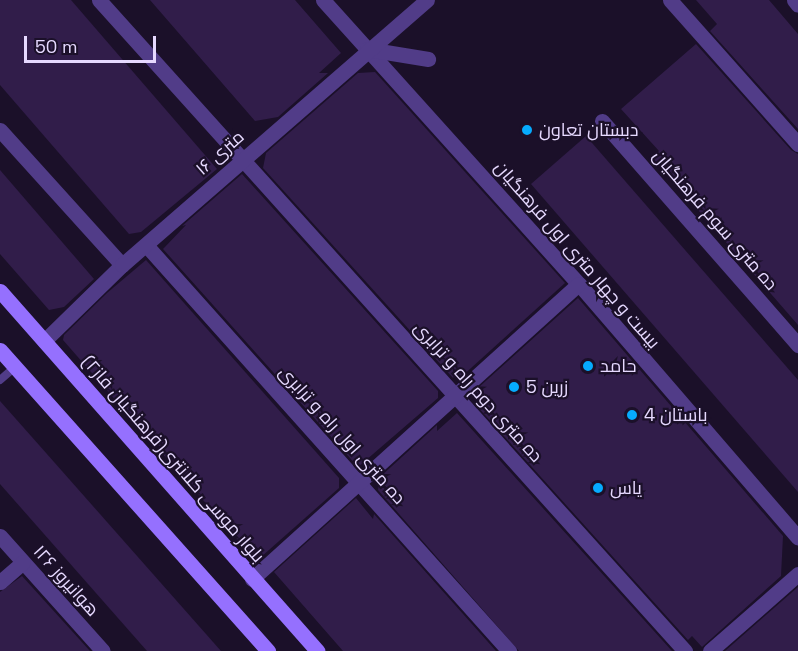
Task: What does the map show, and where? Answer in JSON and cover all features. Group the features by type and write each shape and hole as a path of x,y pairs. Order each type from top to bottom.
{"main road":[{"name":"بلوار موسی کلانتری(فرهنگیان فاز۲)","path":"0,291 317,651"},
{"path":"0,350 268,651"}],"street":[{"name":"ده متری دوم راه و ترابری","path":"99,0 241,161 685,651"},
{"name":"بیست و چهار متری اول فرهنگیان","path":"323,0 579,284 798,538"},
{"name":"۱۶ متری","path":"44,341 122,266 367,49 427,0"},
{"path":"670,0 798,144"},
{"path":"794,0 798,5"},
{"path":"367,49 428,59"},
{"name":"ده متری سوم فرهنگیان","path":"602,121 798,345"},
{"path":"0,130 122,266"},
{"name":"ده متری اول راه و ترابری","path":"146,245 509,651"},
{"path":"252,579 579,284"},
{"name":"هوانیروز ۱۲۶","path":"0,536 103,651"},
{"path":"0,582 23,562"},
{"path":"710,651 798,574"}],"lane":[{"path":"0,380 15,367"}],"building":[{"path":"0,0 71,0 217,169 141,232 129,234 0,85"},
{"path":"150,0 295,0 341,53 319,73 328,73 278,117 255,121"},
{"path":"696,0 769,0 798,34 798,129 710,31 717,24"},
{"path":"696,44 791,150 798,154 798,325 652,157 659,151 621,109"},
{"path":"375,72 565,283 460,378 453,378 263,168 266,153 358,73"},
{"path":"586,136 798,380 798,492 531,184"},
{"path":"0,170 94,279 64,307 49,310 0,254"},
{"path":"242,174 438,391 438,398 358,467 163,249 186,225 182,226"},
{"path":"146,260 339,478 339,488 261,557 252,556 63,340 64,335 107,293"},
{"path":"578,298 783,536 781,576 702,647 692,636 688,640 475,404 478,388"},
{"path":"0,401 221,651 147,651 0,484"},
{"path":"457,413 672,651 519,651 378,490 380,477 437,425 437,431"},
{"path":"356,498 373,519 374,514 496,651 343,651 274,572"},
{"path":"22,576 90,651 0,651 0,592"},
{"path":"798,587 798,651 725,651"}],"place":[{"name":"دبستان تعاون","path":"527,130"},
{"name":"حامد","path":"588,366"},
{"name":"زرین 5","path":"514,387"},
{"name":"باستان 4","path":"632,415"},
{"name":"یاس","path":"598,488"}]}
